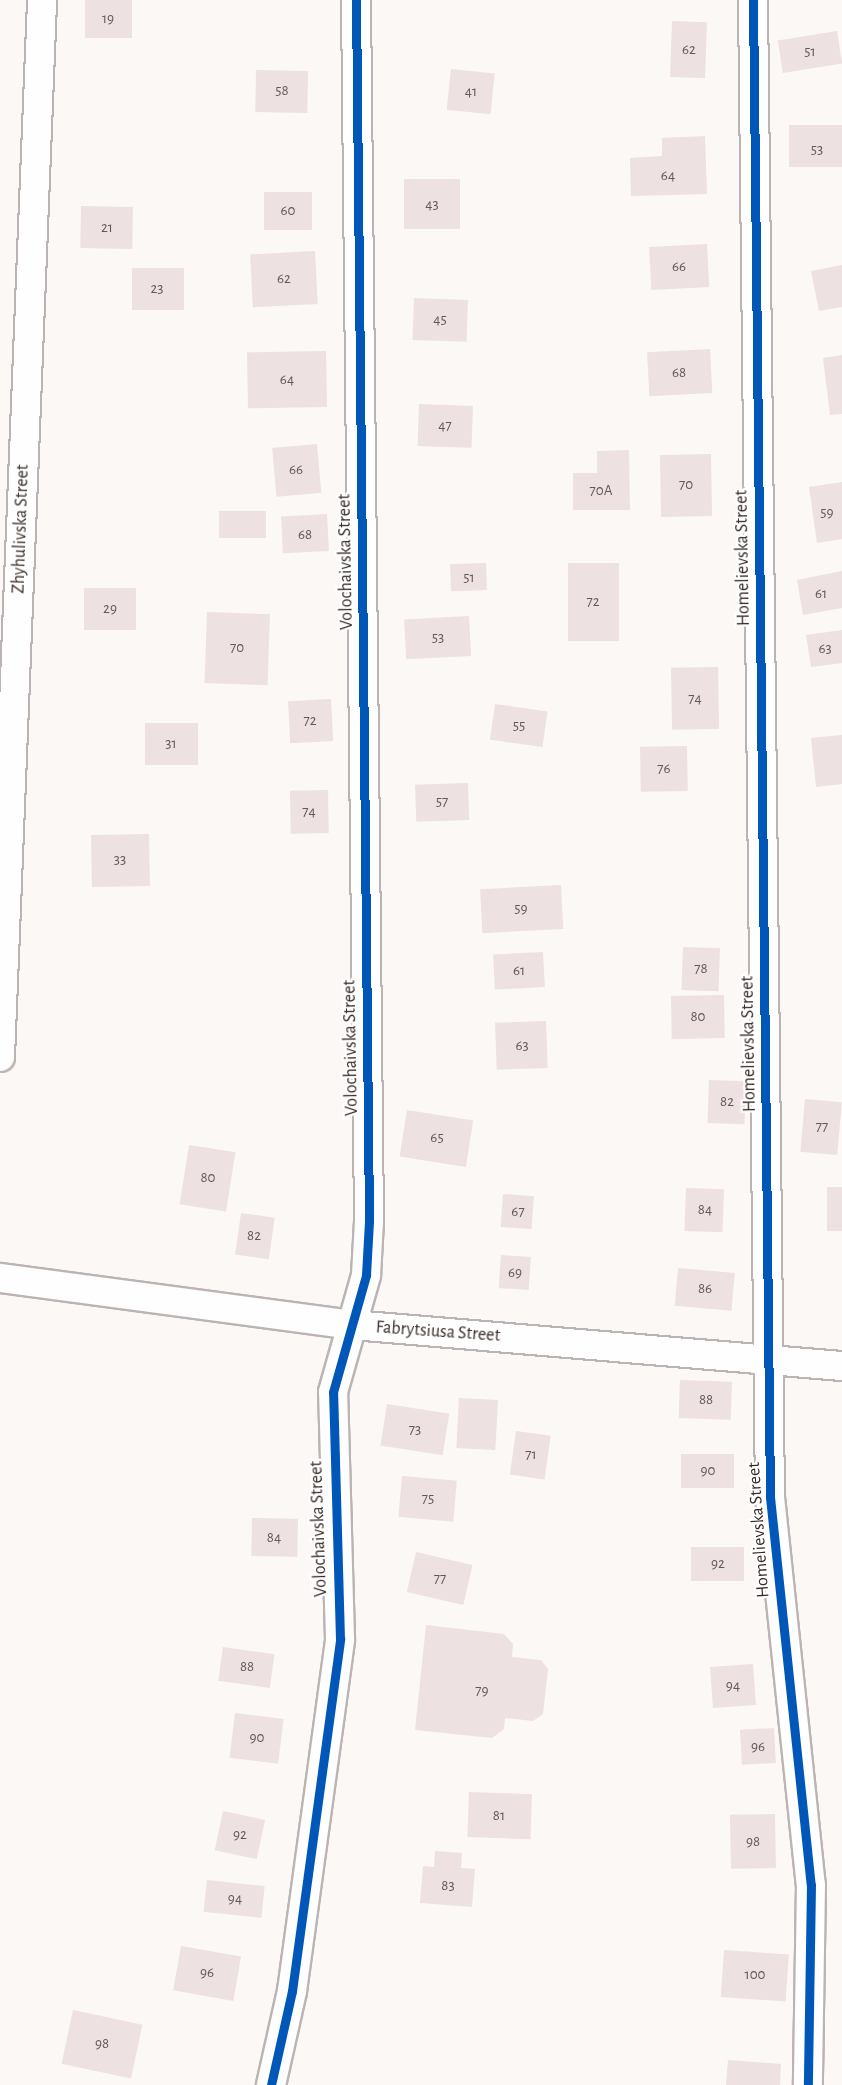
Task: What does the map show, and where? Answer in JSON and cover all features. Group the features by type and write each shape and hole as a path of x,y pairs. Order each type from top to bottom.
{"street":[{"name":"Zhyhulivska Street","path":"0,1057 42,0"},
{"name":"Volochaivska Street","path":"271,2085 292,1991 340,1638 333,1392 366,1275 369,1221 356,0"},
{"name":"Homelievska Street","path":"753,0 770,1497 811,1885 808,2085"},
{"name":"Fabrytsiusa Street","path":"0,1278 353,1325 770,1358 842,1366"}],"building":[{"path":"85,0 132,0 132,38 85,38"},
{"path":"672,21 707,22 705,78 670,77"},
{"path":"837,31 842,64 783,73 778,40"},
{"path":"451,69 495,74 490,114 447,110"},
{"path":"256,70 308,71 307,113 255,112"},
{"path":"789,125 842,125 842,167 789,167"},
{"path":"705,136 707,194 631,196 630,158 662,156 662,138"},
{"path":"404,179 460,179 460,229 404,229"},
{"path":"264,192 312,192 312,230 264,230"},
{"path":"81,206 133,207 132,249 80,248"},
{"path":"707,244 709,287 651,290 649,247"},
{"path":"315,251 318,304 253,307 250,254"},
{"path":"842,265 842,307 819,311 811,271"},
{"path":"132,268 184,268 184,310 132,310"},
{"path":"414,298 468,300 467,342 413,340"},
{"path":"710,349 712,393 649,396 647,352"},
{"path":"326,351 327,407 248,408 247,352"},
{"path":"842,355 842,414 830,415 823,358"},
{"path":"419,404 473,406 472,448 418,446"},
{"path":"317,444 321,493 276,497 272,448"},
{"path":"629,450 630,510 573,510 573,473 597,473 597,451"},
{"path":"711,454 712,516 661,517 660,455"},
{"path":"842,482 842,539 817,543 809,487"},
{"path":"219,511 266,511 266,538 219,538"},
{"path":"327,514 329,551 283,553 281,516"},
{"path":"486,563 487,590 451,591 450,564"},
{"path":"568,563 619,563 619,641 568,641"},
{"path":"842,571 842,608 803,615 797,580"},
{"path":"84,588 136,588 136,630 84,630"},
{"path":"207,612 270,614 267,685 205,683"},
{"path":"469,616 471,656 406,659 404,619"},
{"path":"842,630 842,663 811,667 806,635"},
{"path":"718,667 719,729 672,730 671,668"},
{"path":"331,699 333,741 290,743 288,701"},
{"path":"495,704 547,711 542,747 490,740"},
{"path":"145,723 198,723 198,765 145,765"},
{"path":"842,735 842,784 816,787 811,738"},
{"path":"687,746 688,791 641,792 640,747"},
{"path":"468,783 469,820 416,822 415,785"},
{"path":"328,790 329,833 291,834 290,791"},
{"path":"149,834 150,886 92,887 91,835"},
{"path":"561,885 563,929 482,933 480,889"},
{"path":"683,947 720,948 718,991 681,990"},
{"path":"543,952 545,987 495,990 493,955"},
{"path":"724,995 725,1038 672,1039 671,996"},
{"path":"546,1021 548,1068 497,1070 495,1023"},
{"path":"709,1080 746,1081 744,1124 707,1123"},
{"path":"805,1099 842,1102 837,1155 800,1152"},
{"path":"407,1110 473,1120 466,1167 400,1156"},
{"path":"189,1145 235,1152 226,1212 180,1204"},
{"path":"827,1187 842,1187 842,1231 827,1231"},
{"path":"686,1188 724,1189 722,1232 684,1231"},
{"path":"503,1194 534,1196 532,1229 501,1227"},
{"path":"241,1213 275,1218 269,1259 235,1255"},
{"path":"501,1255 531,1257 529,1290 499,1288"},
{"path":"678,1268 735,1273 731,1311 675,1306"},
{"path":"680,1380 732,1382 731,1420 679,1418"},
{"path":"459,1398 498,1400 495,1450 456,1448"},
{"path":"387,1404 449,1414 443,1455 380,1445"},
{"path":"516,1431 551,1436 545,1479 510,1475"},
{"path":"681,1454 734,1454 734,1488 681,1488"},
{"path":"402,1476 457,1481 453,1522 398,1517"},
{"path":"252,1518 298,1519 297,1557 251,1556"},
{"path":"691,1547 744,1547 744,1581 691,1581"},
{"path":"416,1552 473,1565 463,1605 407,1592"},
{"path":"426,1625 504,1634 513,1644 512,1657 541,1660 548,1669 543,1714 533,1721 505,1718 504,1729 492,1738 415,1730"},
{"path":"223,1647 274,1654 270,1688 218,1681"},
{"path":"753,1664 756,1705 713,1708 710,1667"},
{"path":"235,1713 284,1719 278,1764 230,1758"},
{"path":"774,1728 776,1763 742,1765 740,1730"},
{"path":"469,1792 532,1794 530,1839 467,1837"},
{"path":"223,1811 265,1820 257,1859 215,1850"},
{"path":"775,1814 776,1868 731,1869 730,1815"},
{"path":"435,1851 462,1853 461,1868 475,1869 472,1907 420,1903 423,1866 434,1867"},
{"path":"207,1880 265,1886 261,1918 204,1912"},
{"path":"181,1946 241,1957 233,2001 173,1990"},
{"path":"724,1950 789,1955 786,2001 721,1997"},
{"path":"73,2010 142,2025 131,2079 62,2064"},
{"path":"728,2060 781,2064 780,2085 726,2085"}],"cycle path":[{"path":"271,2085 292,1991 340,1639 333,1392 366,1275 369,1221 356,0"},
{"path":"753,0 770,1497 811,1885 808,2085"}]}
